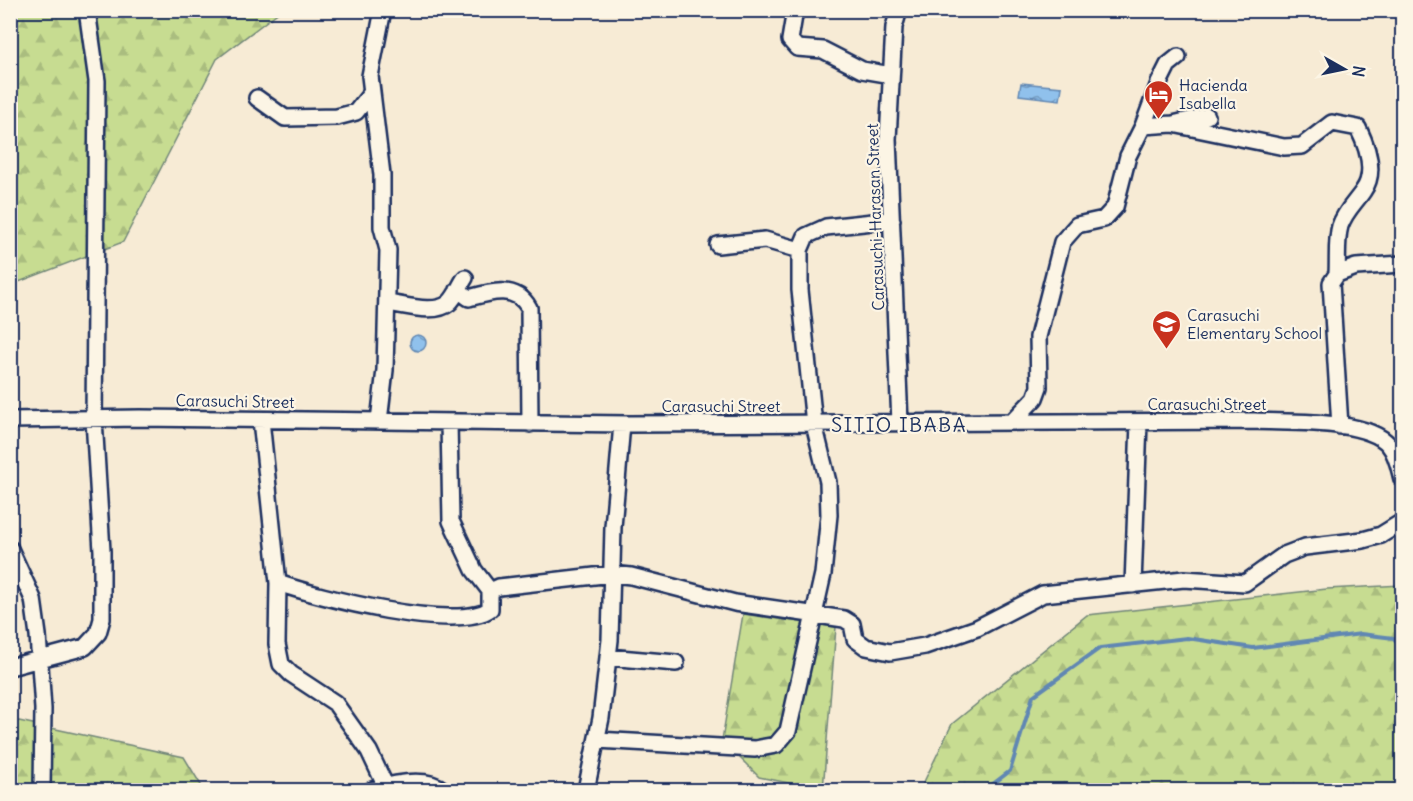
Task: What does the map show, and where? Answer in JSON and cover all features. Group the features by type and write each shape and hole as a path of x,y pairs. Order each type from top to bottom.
{"street":[{"path":"10,667 40,661 85,647 98,633 102,619 102,551 94,419 97,81 87,10"},
{"path":"379,421 385,370 388,250 382,227 382,175 370,76 383,10"},
{"path":"795,10 790,40 797,48 823,50 862,70 891,75"},
{"name":"Carasuchi-Harasan Street","path":"899,10 894,27 888,139 900,423"},
{"path":"1012,422 1035,398 1039,387 1038,337 1062,242 1077,225 1104,219 1115,207 1128,156 1168,65 1178,57"},
{"path":"257,98 285,118 337,117 356,112 372,92"},
{"path":"1143,126 1173,124 1207,116"},
{"path":"1173,124 1284,147 1302,146 1332,123 1358,128 1368,149 1369,170 1365,189 1347,209 1339,228 1337,273 1331,283 1340,426"},
{"path":"597,740 755,749 776,745 788,731 828,546 829,515 828,482 814,424 800,290 800,250 806,236 826,227 892,220"},
{"path":"718,244 765,240 800,250"},
{"path":"1337,273 1356,267 1402,264"},
{"path":"387,303 438,308 451,301 461,284 469,298 495,291 509,292 525,300 529,308 530,424"},
{"name":"Carasuchi Street","path":"10,420 261,420 530,424 1254,421 1340,426 1374,433 1389,444 1402,479"},
{"path":"261,420 278,583 277,644 280,664 335,703 369,751 379,789 425,782 435,784 442,790"},
{"path":"1133,585 1138,422"},
{"path":"278,583 354,602 437,618 480,616 490,609 490,591 474,570 451,521 448,423"},
{"path":"586,790 597,740 608,657 622,424"},
{"path":"490,591 499,587 612,574 631,576 735,603 844,619 852,624 855,639 866,647 890,652 925,646 977,628 1043,594 1184,579 1245,583 1284,555 1305,547 1363,540 1381,535 1402,522"},
{"path":"10,549 33,599 43,709 42,790"},
{"path":"608,657 676,663"}],"green space":[{"path":"11,11 280,11 217,59 123,242 11,285"},
{"path":"1402,585 1402,790 920,790 952,724 1087,615 1327,589"},
{"path":"743,614 836,627 823,790 759,777 722,740"},
{"path":"19,721 184,757 204,790 11,790 11,723"}],"water":[{"path":"1021,83 1062,87 1060,100 1019,95"},
{"path":"415,335 421,335 426,343 424,349 415,351 410,346 410,340"}],"waterway":[{"path":"985,790 1010,771 1033,696 1100,648 1187,638 1253,648 1361,634 1394,638 1402,649"}],"place":[{"name":"Hacienda Isabella","path":"1158,120"},
{"name":"Carasuchi Elementary School","path":"1166,350"}],"district":[{"name":"SITIO IBABA","path":"899,424"}]}
